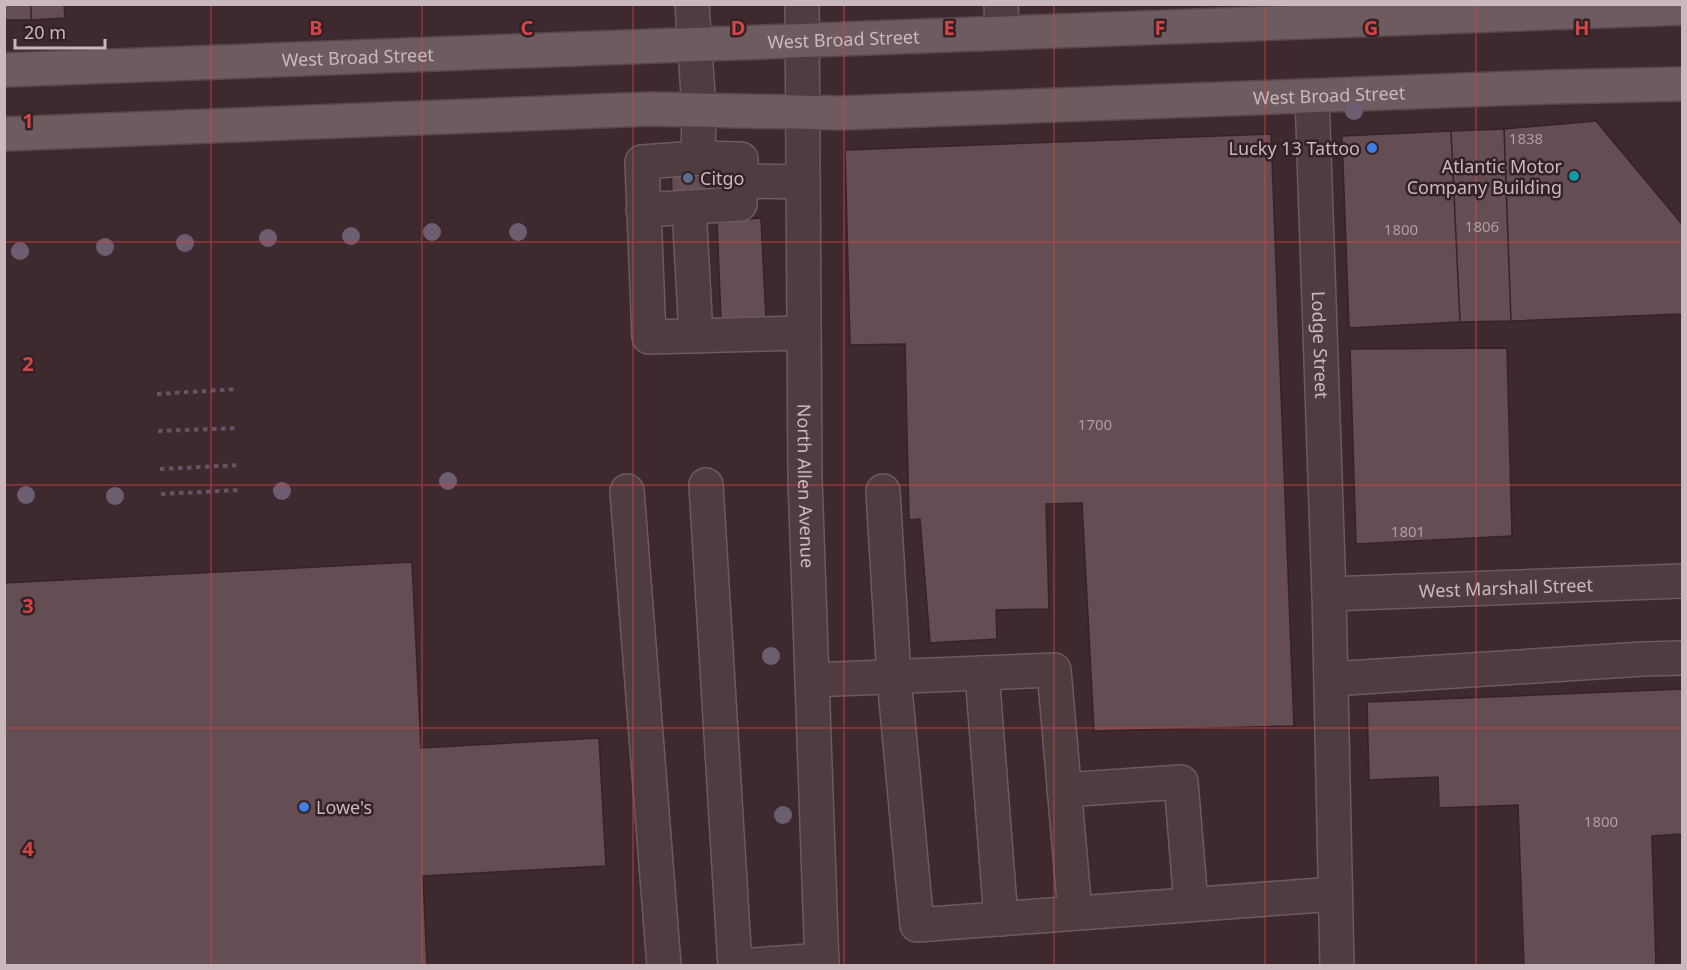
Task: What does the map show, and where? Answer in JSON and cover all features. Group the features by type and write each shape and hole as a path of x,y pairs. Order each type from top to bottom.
{"main road":[{"name":"West Broad Street","path":"4,70 803,40 1001,19 1683,8"},
{"name":"West Broad Street","path":"4,134 650,109 850,112 1683,84"}],"street":[{"path":"692,4 699,110 698,158"},
{"name":"North Allen Avenue","path":"802,4 805,486 822,963"},
{"name":"Lodge Street","path":"1312,96 1329,594 1337,966"},
{"path":"643,210 740,204 741,159 698,158 642,162 643,210 649,337 804,333"},
{"path":"740,181 803,182"},
{"path":"689,207 696,336"},
{"path":"706,485 737,966 822,963"},
{"path":"627,490 664,966"},
{"path":"883,491 894,678 917,925 1335,894"},
{"name":"West Marshall Street","path":"1329,594 1683,581"},
{"path":"1331,679 1683,658"},
{"path":"812,680 858,676 894,678 1054,670 1075,913"},
{"path":"982,673 1001,919"},
{"path":"1064,790 1181,782 1191,904"}],"path":[{"path":"157,394 237,389"},
{"path":"158,431 238,428"},
{"path":"160,469 240,465"},
{"path":"161,494 240,490"}],"building":[{"path":"4,4 31,4 31,20 5,20"},
{"path":"31,4 64,4 65,18 31,20"},
{"name":"Atlantic Motor Company Building","path":"1596,121 1682,224 1682,314 1511,321 1504,129"},
{"path":"1504,129 1511,321 1460,322 1451,131"},
{"path":"1451,131 1460,322 1349,328 1342,136"},
{"path":"1271,134 1294,726 1094,731 1082,503 1046,504 1049,609 996,610 997,639 930,643 920,519 909,520 905,344 850,345 845,150"},
{"name":"Citgo","path":"704,162 706,192 672,194 671,163"},
{"path":"761,218 766,319 721,321 717,221"},
{"path":"1507,348 1512,536 1356,544 1350,349"},
{"name":"Lowe's","path":"412,562 421,748 599,738 606,866 423,876 427,965 4,966 4,583"},
{"path":"1682,689 1682,834 1652,836 1656,966 1524,966 1518,805 1439,808 1438,777 1369,780 1367,702"}],"place":[{"name":"Lucky 13 Tattoo","path":"1372,148"},
{"name":"Atlantic Motor Company Building","path":"1574,176"},
{"name":"Citgo","path":"688,178"},
{"name":"Lowe's","path":"304,807"}]}
